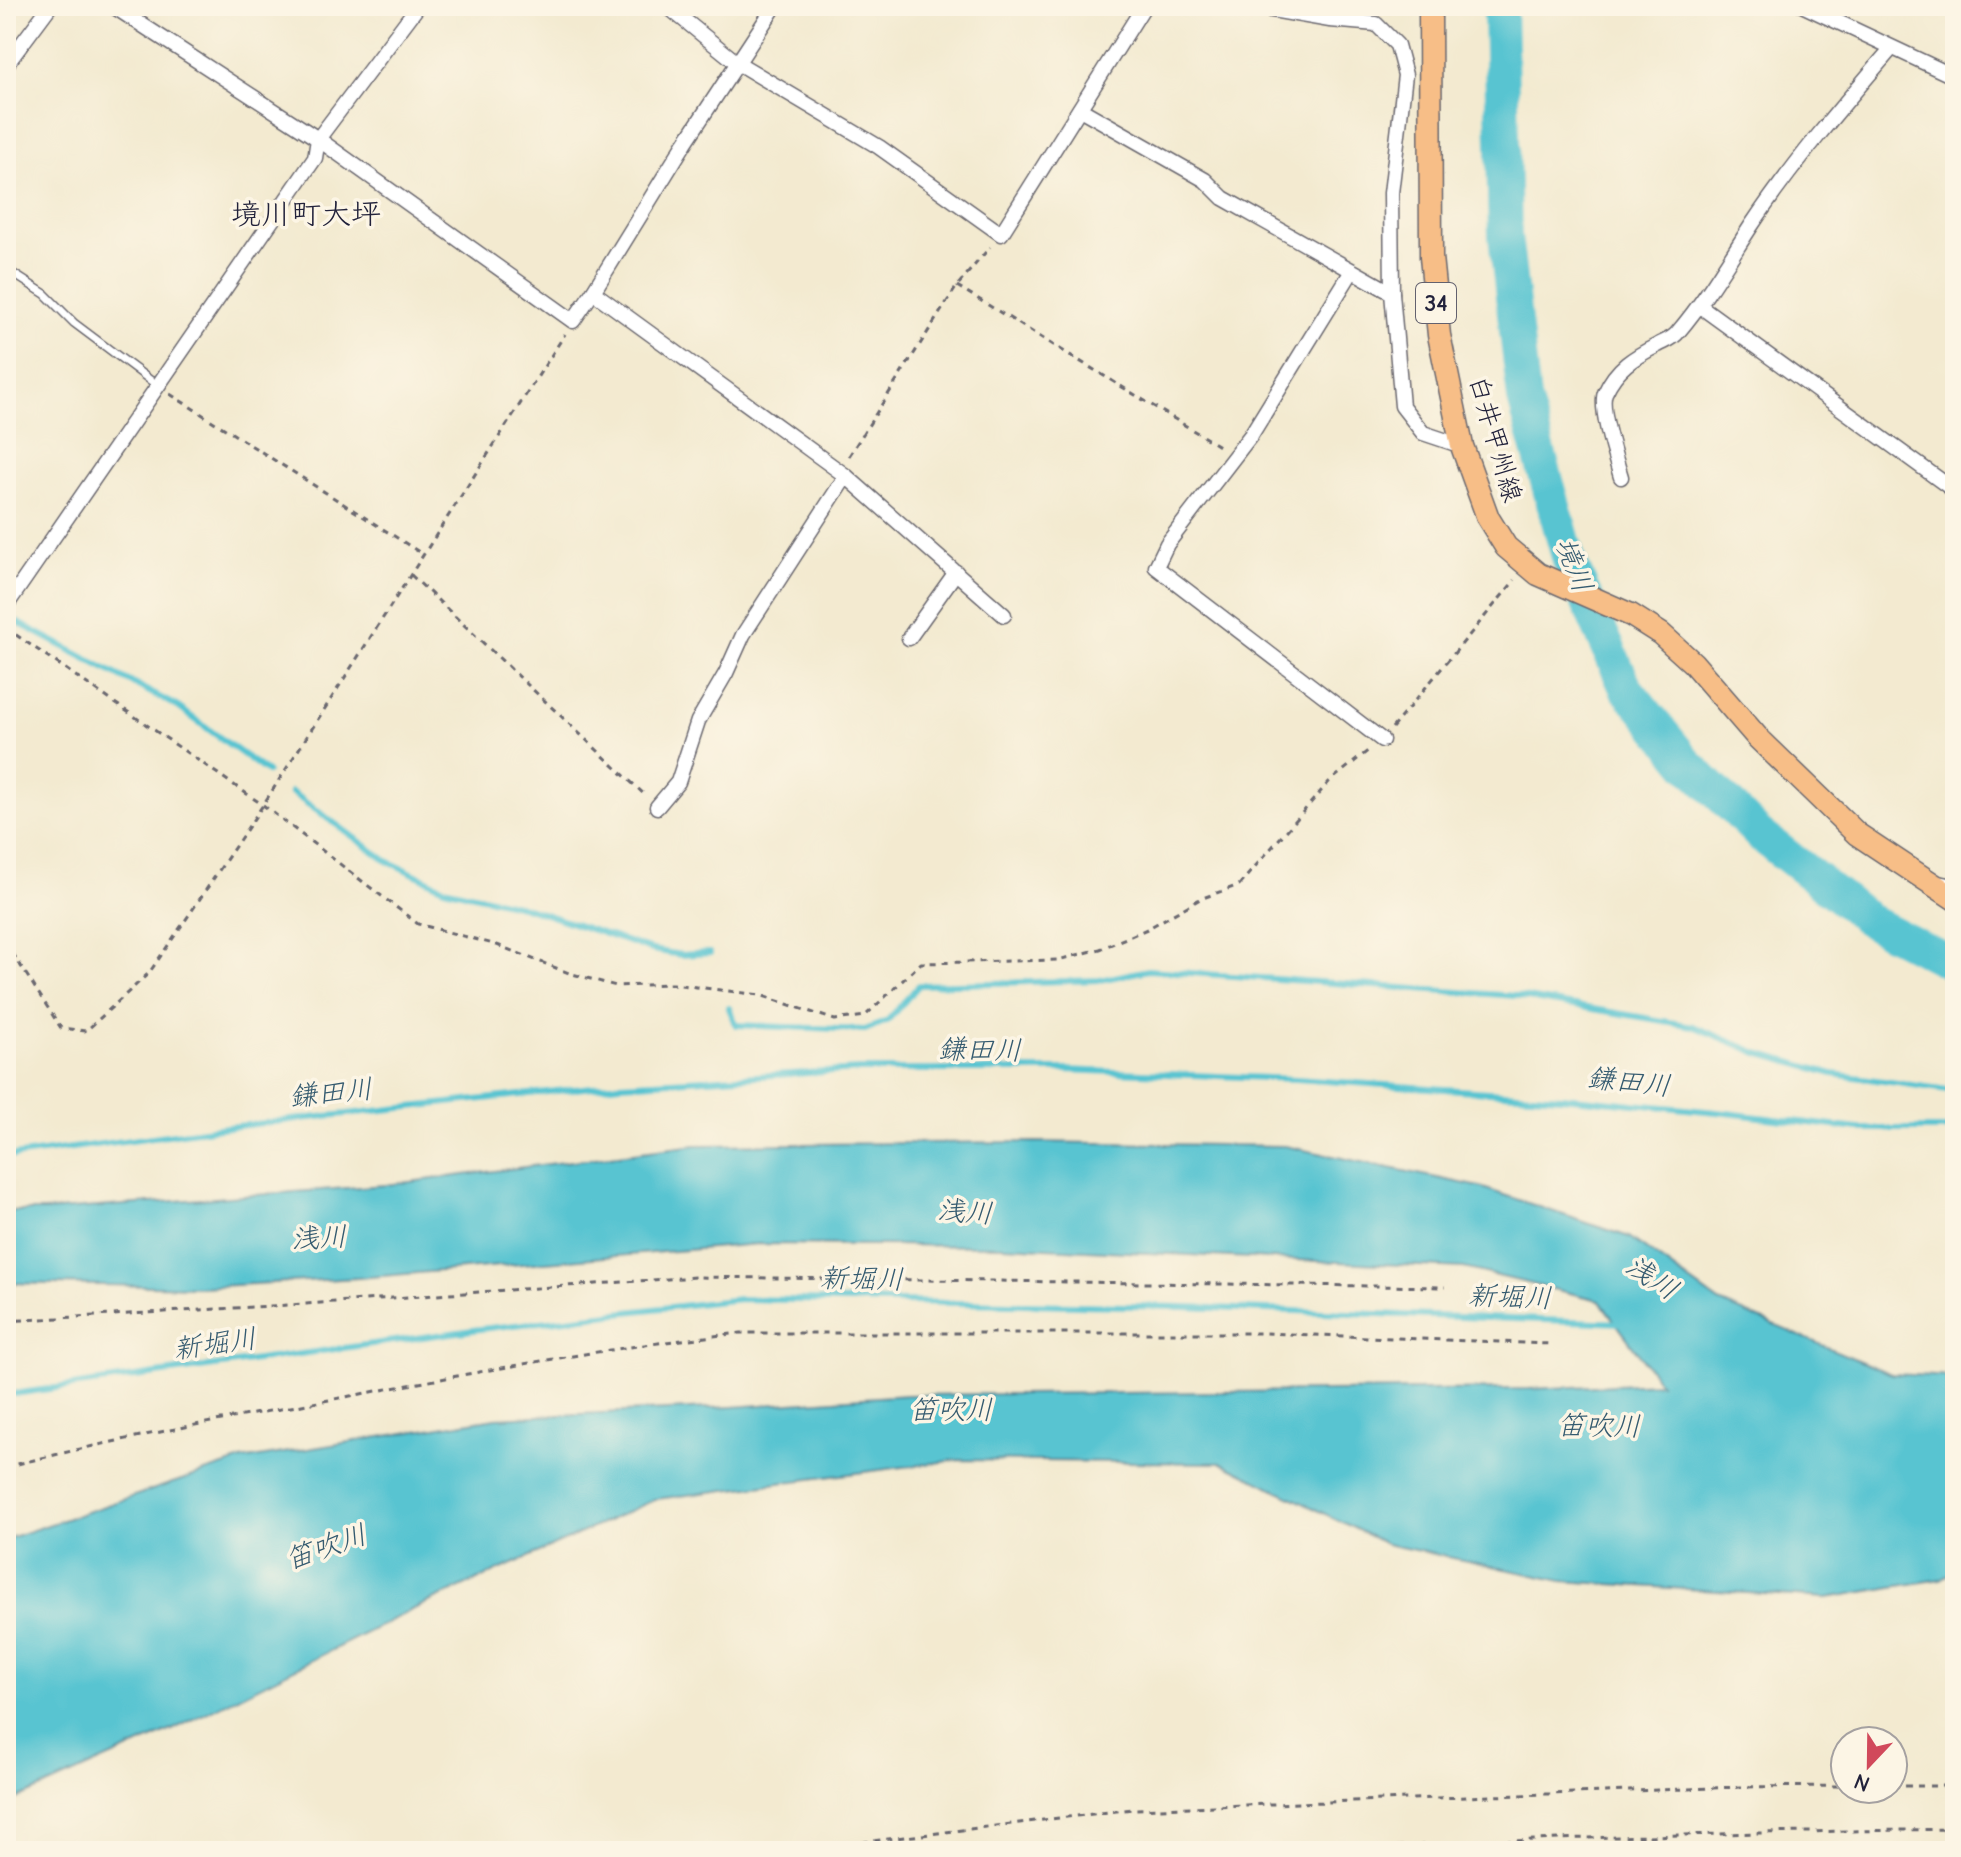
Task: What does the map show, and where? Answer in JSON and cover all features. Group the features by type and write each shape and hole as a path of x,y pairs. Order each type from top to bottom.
{"main road":[{"name":"白井甲州線","path":"1430,6 1431,257 1439,335 1462,446 1488,518 1506,547 1531,569 1631,615 1661,634 1693,663 1757,737 1857,834 1955,899"}],"street":[{"path":"6,65 50,6"},
{"path":"113,6 318,139 573,321 736,62 775,6"},
{"path":"6,606 160,387 315,158 318,139 418,6"},
{"path":"667,6 736,62 879,147 1001,234 1144,6"},
{"path":"1248,6 1330,20 1376,24 1397,45 1405,75 1391,193 1392,293 1402,406 1423,433 1462,446"},
{"path":"1804,6 1955,77"},
{"path":"1621,477 1603,397 1617,373 1630,359 1674,336 1700,306 1750,228 1821,130 1891,49"},
{"path":"1080,109 1205,180 1223,198 1392,293"},
{"path":"1352,271 1251,435 1167,544 1156,567 1382,740"},
{"path":"593,292 846,476 1004,615"},
{"path":"1700,306 1955,491"},
{"path":"657,807 678,782 698,721 726,673 743,635 846,476"},
{"path":"909,638 956,572"}],"lane":[{"path":"6,269 45,294 74,323 160,387"},
{"path":"1914,874 1955,883"}],"path":[{"path":"846,476 848,458 957,286 1001,234"},
{"path":"957,286 1235,456"},
{"path":"6,943 61,1028 86,1031 149,973 263,805 573,321"},
{"path":"160,387 424,555"},
{"path":"6,628 263,805 418,924 497,945 569,973 616,986 672,984 760,995 835,1020 865,1016 921,963 1058,960 1100,949 1147,929 1200,899 1239,885 1329,782 1382,740 1517,578 1531,569"},
{"path":"411,575 657,807"},
{"path":"6,1321 696,1277 1445,1287"},
{"path":"6,1467 96,1444 517,1365 674,1340 741,1333 1264,1333 1551,1344"},
{"path":"791,1851 1133,1809 1829,1786"},
{"path":"1909,1786 1955,1786"},
{"path":"1325,1851 1708,1833 1955,1829"}],"water":[{"path":"1033,1142 1285,1146 1480,1187 1629,1237 1719,1302 1891,1374 1955,1377 1955,1570 1940,1579 1827,1598 1562,1581 1386,1544 1222,1463 957,1460 656,1499 418,1607 172,1730 6,1804 6,1539 241,1460 495,1418 907,1395 1529,1389 1660,1383 1599,1300 1464,1268 1003,1246 758,1244 358,1278 200,1287 6,1283 6,1211 45,1211 386,1185 696,1145"}],"waterway":[{"name":"境川","path":"1500,6 1505,236 1524,399 1569,560 1626,688 1688,764 1759,834 1873,923 1955,965"},
{"path":"13,620 178,707 267,772"},
{"path":"291,792 387,861 444,888 521,906 652,950 681,955 710,953"},
{"path":"729,1008 736,1025 865,1030 887,1021 919,985 1100,980 1148,970 1516,996 1693,1026 1758,1053 1833,1074 1955,1091"},
{"name":"鎌田川","path":"6,1157 219,1128 620,1084 860,1070 1065,1070 1296,1079 1562,1097 1858,1129 1944,1129 1955,1132"},
{"name":"新堀川","path":"6,1395 480,1329 740,1299 1185,1307 1624,1323"}],"district":[{"name":"境川町大坪","path":"306,214"}],"water label":[{"name":"浅川","path":"965,1212"},
{"name":"浅川","path":"319,1238"},
{"name":"浅川","path":"1652,1278"},
{"name":"笛吹川","path":"951,1410"},
{"name":"笛吹川","path":"1599,1426"},
{"name":"笛吹川","path":"326,1547"}]}
